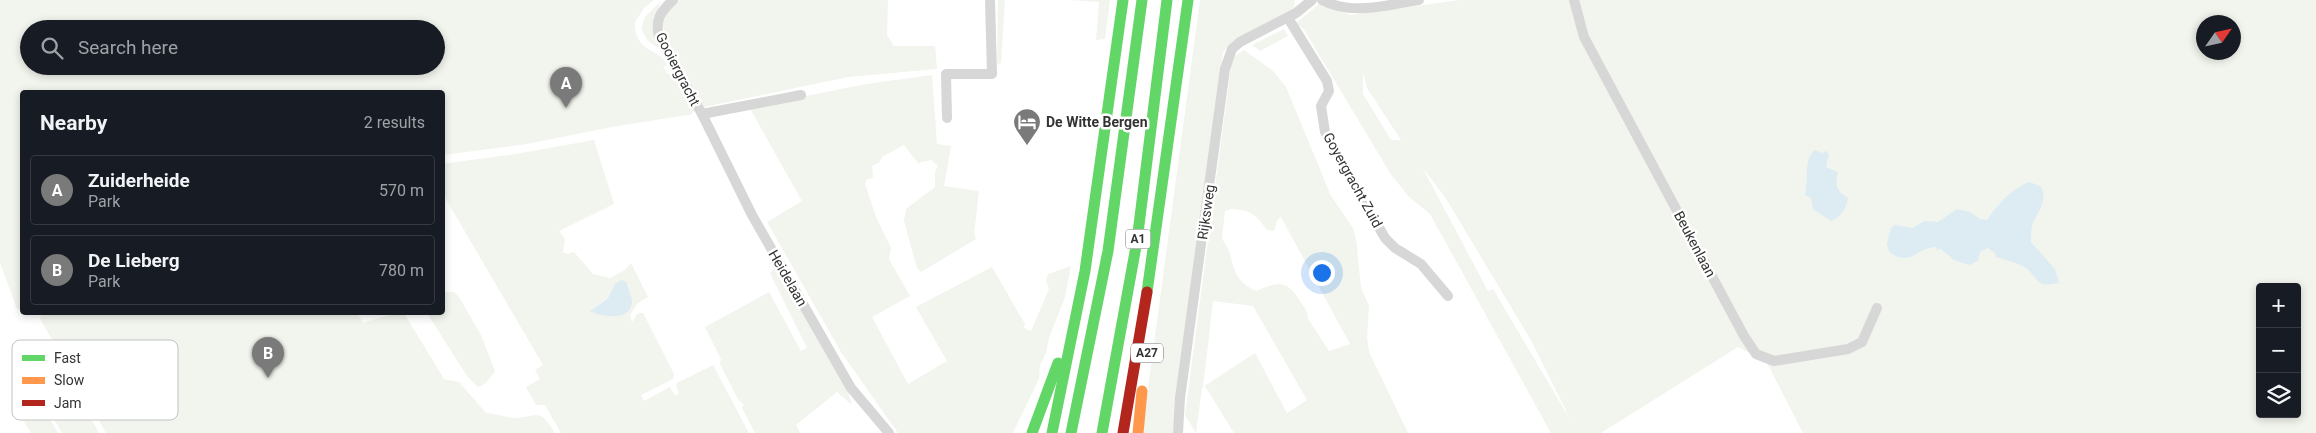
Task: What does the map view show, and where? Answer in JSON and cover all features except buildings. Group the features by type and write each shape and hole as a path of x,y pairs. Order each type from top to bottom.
{"highway":[{"path":"1052,433 1080,306 1098,198 1123,0"},
{"name":"A1","path":"1071,433 1108,251 1142,0"},
{"name":"A1","path":"1102,433 1137,241 1167,0"},
{"name":"A1","path":"1123,433 1150,272 1188,0"},
{"name":"A27","path":"1138,433 1148,346 1150,272"},
{"path":"1032,433 1080,306"}],"street":[{"name":"Gooiergracht","path":"673,0 661,10 656,25 659,37 702,114"},
{"path":"947,118 946,74 992,74 990,0"},
{"path":"1286,19 1312,0"},
{"path":"1322,0 1336,7 1350,10 1418,0"},
{"name":"Beukenlaan","path":"1574,0 1584,37 1744,336 1756,354 1774,361 1799,359 1848,349 1862,342 1877,308"},
{"name":"Goyergracht Zuid","path":"1286,19 1327,80 1329,91 1321,106 1325,132 1385,238 1395,248 1421,264 1448,296"},
{"name":"Rijksweg","path":"1178,433 1180,398 1225,69 1232,49 1240,42 1286,19"},
{"path":"702,114 801,95"},
{"name":"Heidelaan","path":"702,114 752,215 851,388 889,433"}],"shaded area":[{"path":"0,0 654,0 644,8 635,22 639,40 664,60 667,65 663,67 668,74 673,73 696,111 692,112 693,114 612,127 527,144 445,155 445,90 20,90 20,309 17,309 0,263"},
{"path":"679,0 888,0 887,35 894,46 935,46 937,69 848,77 704,107 667,41 662,22 664,14"},
{"path":"998,0 1005,0 1001,63 997,64"},
{"path":"1070,0 1110,0 1105,39 1096,40 1099,2"},
{"path":"1200,0 1295,0 1294,8 1233,41 1223,52 1173,433 1142,433"},
{"path":"1460,0 2316,0 2316,433 1803,433 1766,361 1738,347 1601,433 1551,433 1430,214 1409,197 1390,173 1303,28 1295,24 1320,3 1351,15","holes":["1363,72 1367,88 1401,140 1391,140 1363,94","1422,167 1445,197 1532,342 1571,421 1493,289 1488,291"]},
{"path":"661,1 656,14 655,26 656,37 661,50 648,41 641,29 645,17"},
{"path":"1284,29 1288,36 1260,51 1252,45"},
{"path":"1244,50 1273,71 1286,87 1331,196 1353,228 1356,239 1361,288 1369,306 1367,337 1369,352 1408,433 1234,433 1205,386 1202,388 1196,433 1185,415 1231,66 1235,56","holes":["1231,209 1244,210 1252,214 1267,230 1274,231 1277,221 1281,217 1350,344 1329,351 1308,319 1303,305 1291,289 1286,286 1276,284 1256,291 1240,280 1233,266 1227,246 1222,239 1225,211","1213,301 1253,306 1307,400 1287,413 1255,353 1203,387"]},
{"path":"932,75 937,144 951,146 944,186 979,191 974,233 976,239 921,272 917,268 904,221 906,209 935,187 935,172 938,166 931,160 918,163 904,145 882,157 880,162 872,166 873,178 867,179 865,184 876,217 891,248 889,259 910,296 872,317 908,384 947,361 916,307 992,267 1025,324 1024,328 1031,331 1049,289 1046,281 1048,274 1071,266 1065,297 1040,365 1039,379 1013,433 898,433 841,352 767,222 802,201 749,107 867,84"},
{"path":"594,140 614,204 559,231 565,239 563,252 568,254 574,252 593,274 610,278 625,270 631,263 648,297 638,303 630,315 632,322 638,313 643,313 674,374 673,379 641,395 644,401 670,387 675,396 679,393 676,386 677,383 713,365 749,433 561,433 545,405 536,405 526,387 540,379 535,370 543,365 445,197 445,164 516,154","holes":["627,283 631,307 622,314 612,315 591,310"]},
{"path":"1814,150 1822,153 1826,151 1829,154 1826,167 1838,172 1837,187 1848,198 1842,212 1831,221 1813,209 1811,198 1805,195 1807,166"},
{"path":"2029,182 2040,186 2044,196 2042,205 2032,225 2031,242 2055,269 2059,283 2046,284 2039,282 2024,267 1996,257 1995,253 1988,248 1980,252 1978,261 1969,265 1954,260 1941,249 1938,249 1938,252 1936,247 1903,258 1889,252 1887,243 1891,228 1895,225 1912,228 1925,221 1938,222 1957,209 1970,212 1980,219 1987,220 2005,198"},
{"path":"777,266 846,385 852,405 837,392 796,425 800,433 755,433 742,408 744,404 739,401 720,364 721,359 705,327 769,292 801,351 807,348 770,273"},
{"path":"622,280 627,283 632,300 627,313 608,316 590,311 608,298 615,284"},
{"path":"454,292 459,297 481,335 495,371 485,384 478,387 467,376 428,315 445,315 445,294"},
{"path":"42,315 359,315 363,323 389,315 405,315 444,379 459,382 486,413 517,418 540,416 543,417 555,433 106,433 98,420 178,420 178,340 52,340 39,317"},
{"path":"23,420 50,420 58,433 31,433"},
{"path":"54,420 92,420 99,433 62,433"}],"traffic: fast":[{"path":"1052,433 1085,271 1123,0"},
{"path":"1071,433 1108,251 1142,0"},
{"path":"1102,433 1137,241 1167,0"},
{"path":"1147,292 1188,0"},
{"path":"1032,433 1058,363"}],"traffic: slow":[{"path":"1138,433 1142,391"}],"traffic: jam":[{"path":"1123,433 1147,292"}],"place":[{"name":"Zuiderheide","path":"566,108"},
{"name":"De Witte Bergen","path":"1027,146"},
{"name":"De Lieberg","path":"268,378"}]}
